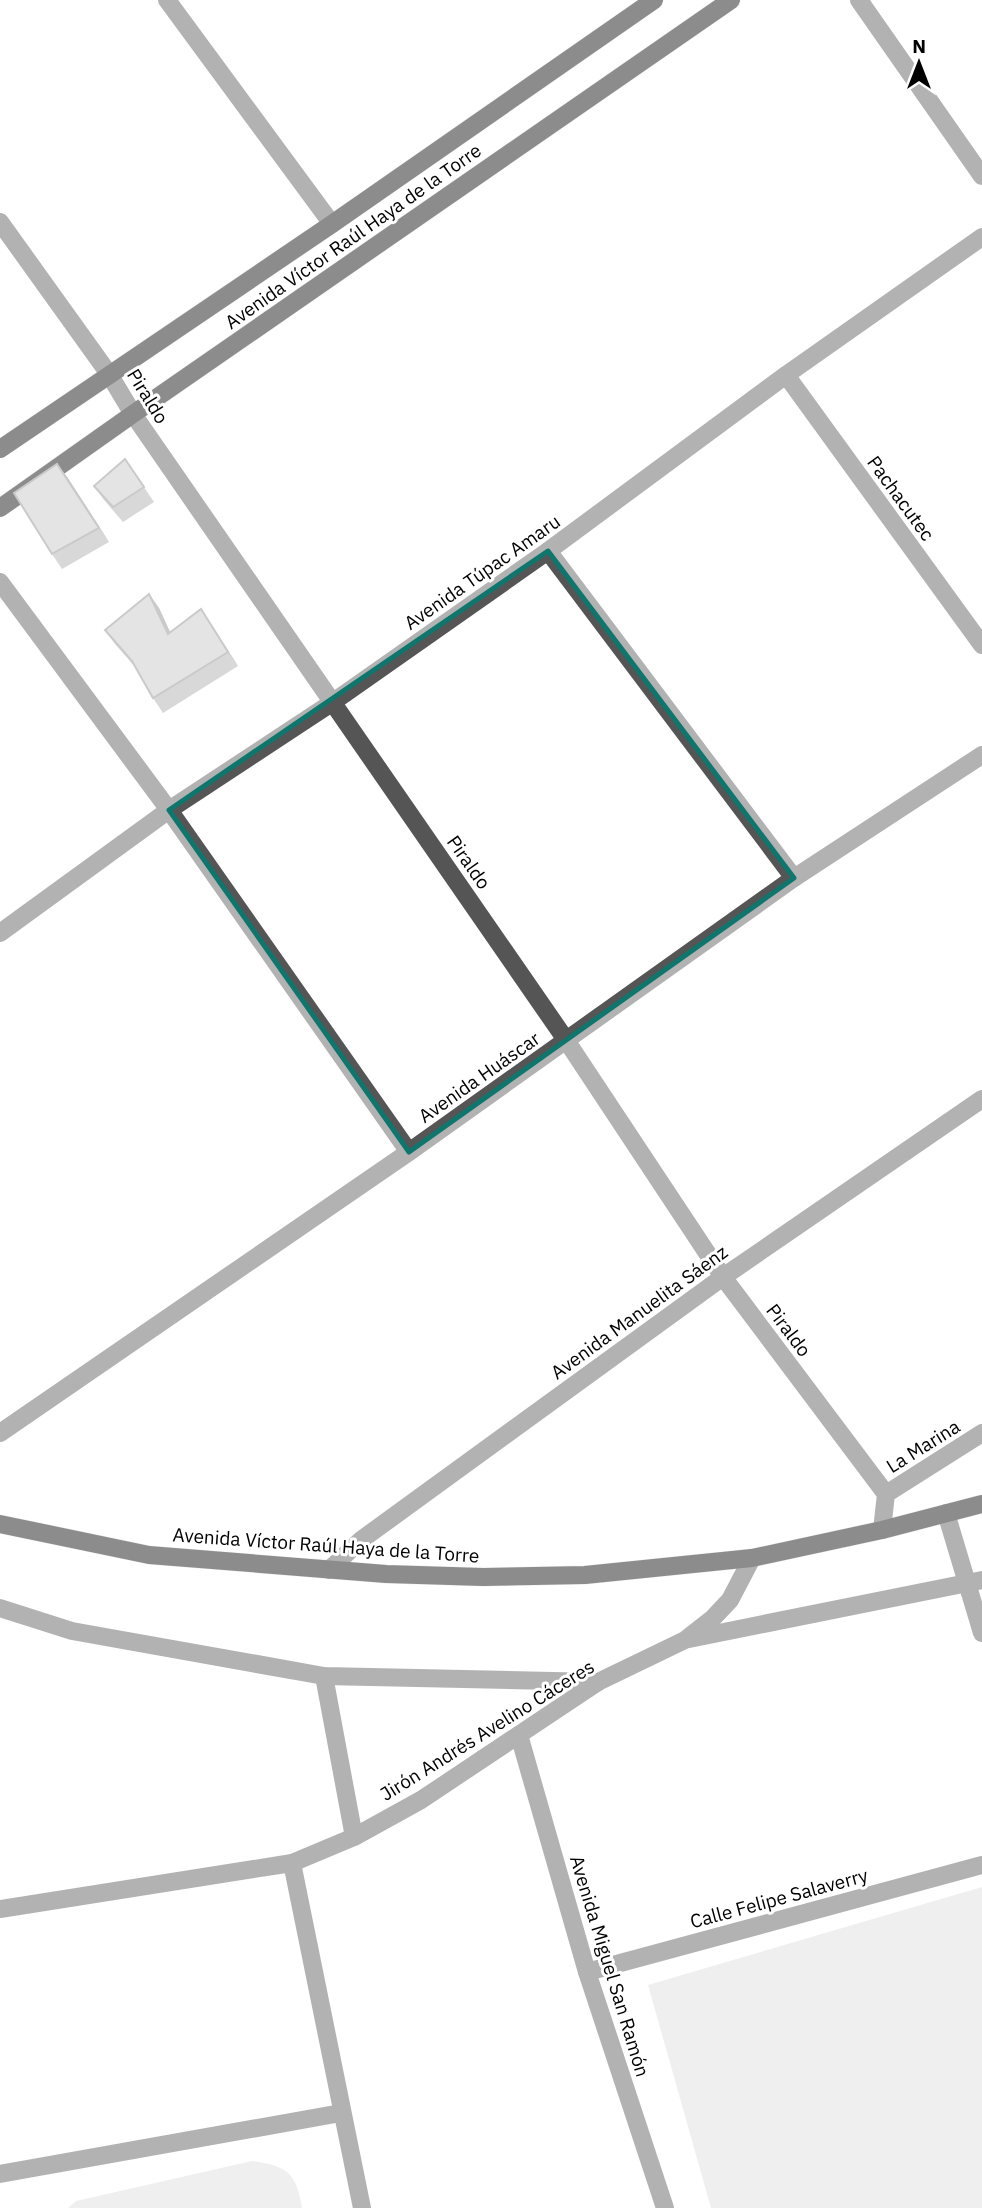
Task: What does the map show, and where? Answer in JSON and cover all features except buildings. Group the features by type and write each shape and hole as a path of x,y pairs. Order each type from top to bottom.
{"main road":[{"name":"Avenida Víctor Raúl Haya de la Torre","path":"0,449 332,225 653,0"},
{"name":"Avenida Víctor Raúl Haya de la Torre","path":"0,508 732,0"},
{"name":"Avenida Víctor Raúl Haya de la Torre","path":"0,1524 149,1555 330,1570 483,1577 585,1575 752,1558 882,1530 982,1504"}],"street":[{"path":"167,0 332,225"},
{"path":"859,0 982,176"},
{"name":"Piraldo","path":"0,222 109,374 133,414 566,1040 723,1277 886,1494"},
{"name":"Avenida Túpac Amaru","path":"0,933 169,810 333,702 548,551 786,375 982,237"},
{"name":"Pachacutec","path":"786,375 982,645"},
{"path":"548,551 794,878"},
{"path":"0,582 169,810 409,1152"},
{"name":"Avenida Huáscar","path":"0,1433 409,1152 794,878 982,755"},
{"name":"Avenida Manuelita Sáenz","path":"330,1570 361,1541 723,1277 982,1098"},
{"name":"La Marina","path":"886,1494 982,1433"},
{"path":"882,1530 886,1494"},
{"path":"946,1513 974,1583 982,1633"},
{"name":"Jirón Andrés Avelino Cáceres","path":"0,1909 292,1863 354,1837 421,1800 598,1682 685,1640 713,1618 730,1600 752,1558"},
{"path":"685,1640 974,1583"},
{"path":"0,1608 72,1631 324,1676 598,1682"},
{"path":"324,1676 354,1837"},
{"name":"Avenida Miguel San Ramón","path":"519,1735 587,1972 666,2208"},
{"path":"292,1863 362,2208"},
{"name":"Calle Felipe Salaverry","path":"587,1972 982,1865"},
{"path":"0,2174 341,2113"}],"highlighted area":[{"path":"548,551 794,878 409,1152 169,810"}],"shaded area":[{"path":"982,1887 982,2208 711,2208 648,1985"},
{"path":"252,2161 274,2165 288,2173 297,2186 302,2208 68,2208 76,2201"}]}
